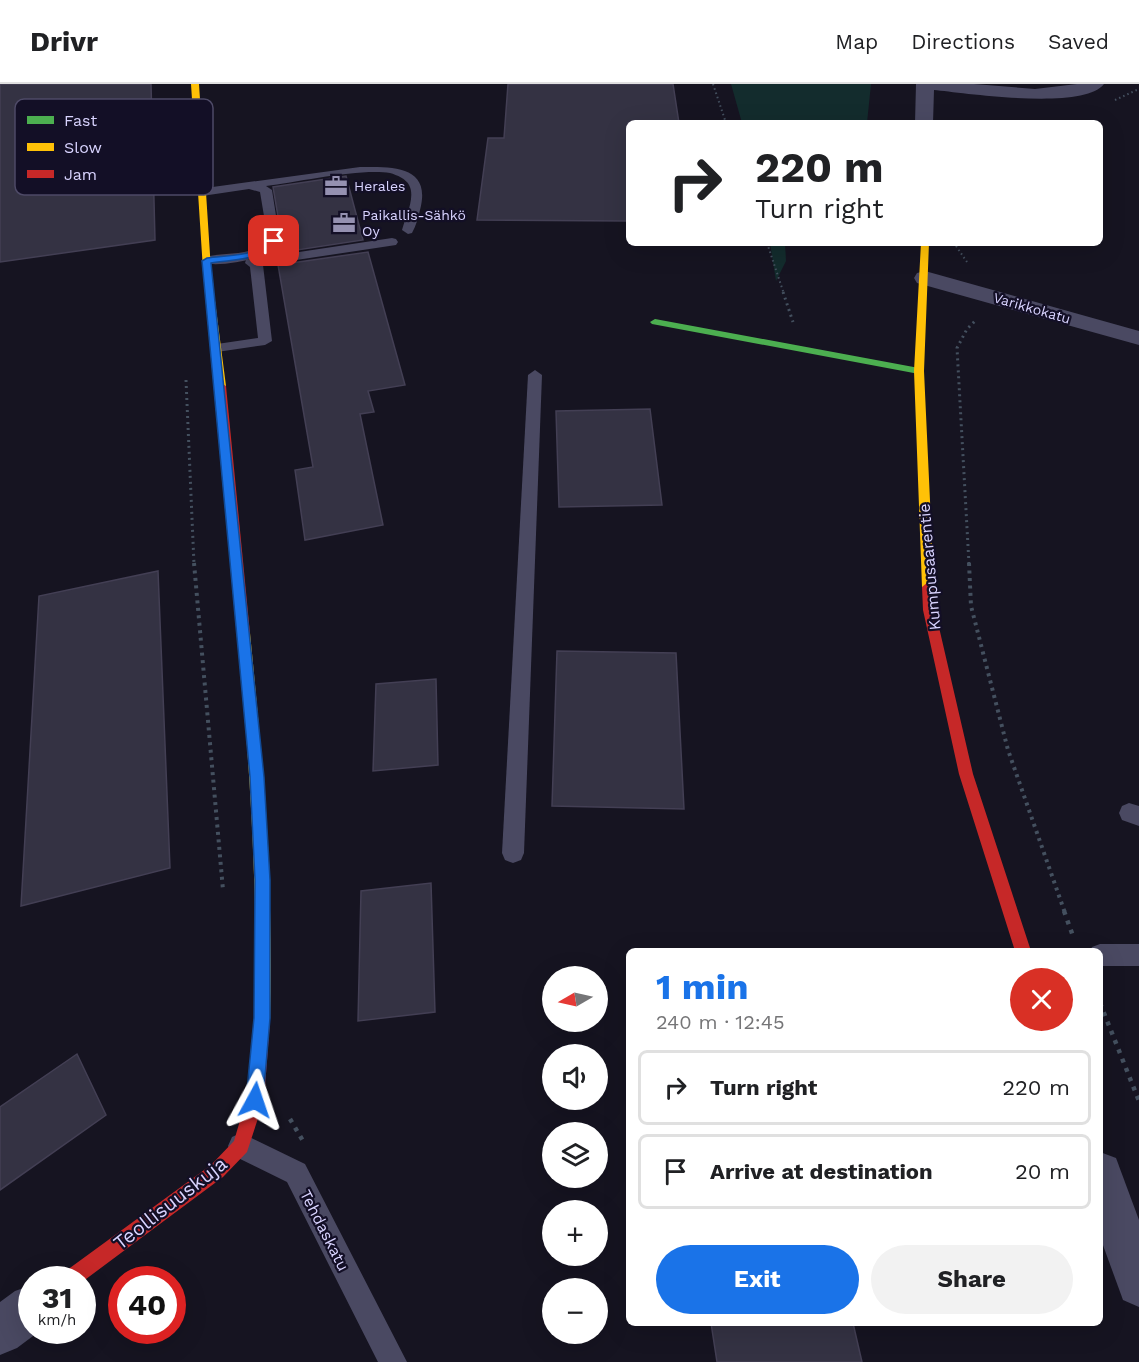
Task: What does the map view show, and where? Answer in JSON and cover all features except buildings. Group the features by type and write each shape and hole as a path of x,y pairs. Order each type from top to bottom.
{"street":[{"path":"195,84 196,99"},
{"path":"924,120 925,84"},
{"path":"931,84 1047,93 1095,84"},
{"path":"202,195 257,777 263,880 262,1018 255,1100 241,1146"},
{"name":"Kumpusaarentie","path":"925,246 919,371 929,610 966,774 1022,948"},
{"name":"Varikkokatu","path":"925,278 1139,339"},
{"path":"655,322 919,371"},
{"name":"Teollisuuskuja","path":"88,1266 217,1171 241,1146"},
{"path":"1103,1182 1139,1284"},
{"path":"0,1331 18,1318"}],"lane":[{"path":"213,190 348,171 392,170 407,176 415,184 418,195 408,230"},
{"path":"207,265 261,253 274,241 266,190 249,185"},
{"path":"207,265 256,262 392,242"},
{"path":"217,348 265,341 256,262"},
{"path":"513,853 535,375"},
{"path":"1103,955 1139,955"},
{"name":"Tehdaskatu","path":"241,1146 296,1173 393,1362"}],"path":[{"path":"713,84 725,120"},
{"path":"768,246 802,349"},
{"path":"958,246 966,261 982,271 982,315 966,329 957,348 971,606 1008,750 1077,945"},
{"path":"185,377 193,550 224,894"},
{"path":"1103,1010 1139,1101"}],"green space":[{"path":"731,84 871,84 867,120 741,120"},
{"path":"770,246 785,246 786,261 776,281"}],"traffic: fast":[{"path":"655,322 919,371"}],"traffic: slow":[{"path":"195,84 196,99"},
{"path":"202,195 207,270 221,386"},
{"path":"925,246 919,371 928,587"},
{"path":"244,633 263,875 262,1021"}],"traffic: jam":[{"path":"221,386 244,633"},
{"path":"928,587 929,610 966,774 1022,948"},
{"path":"89,1266 217,1171 241,1146 255,1100 262,1021"}],"place":[{"name":"Herales","path":"336,186"},
{"name":"Paikallis-Sähkö Oy","path":"344,223"}],"route":[{"path":"255,1100 262,1018 263,880 257,777 239,610 235,542 207,261 261,253 274,241"}]}
